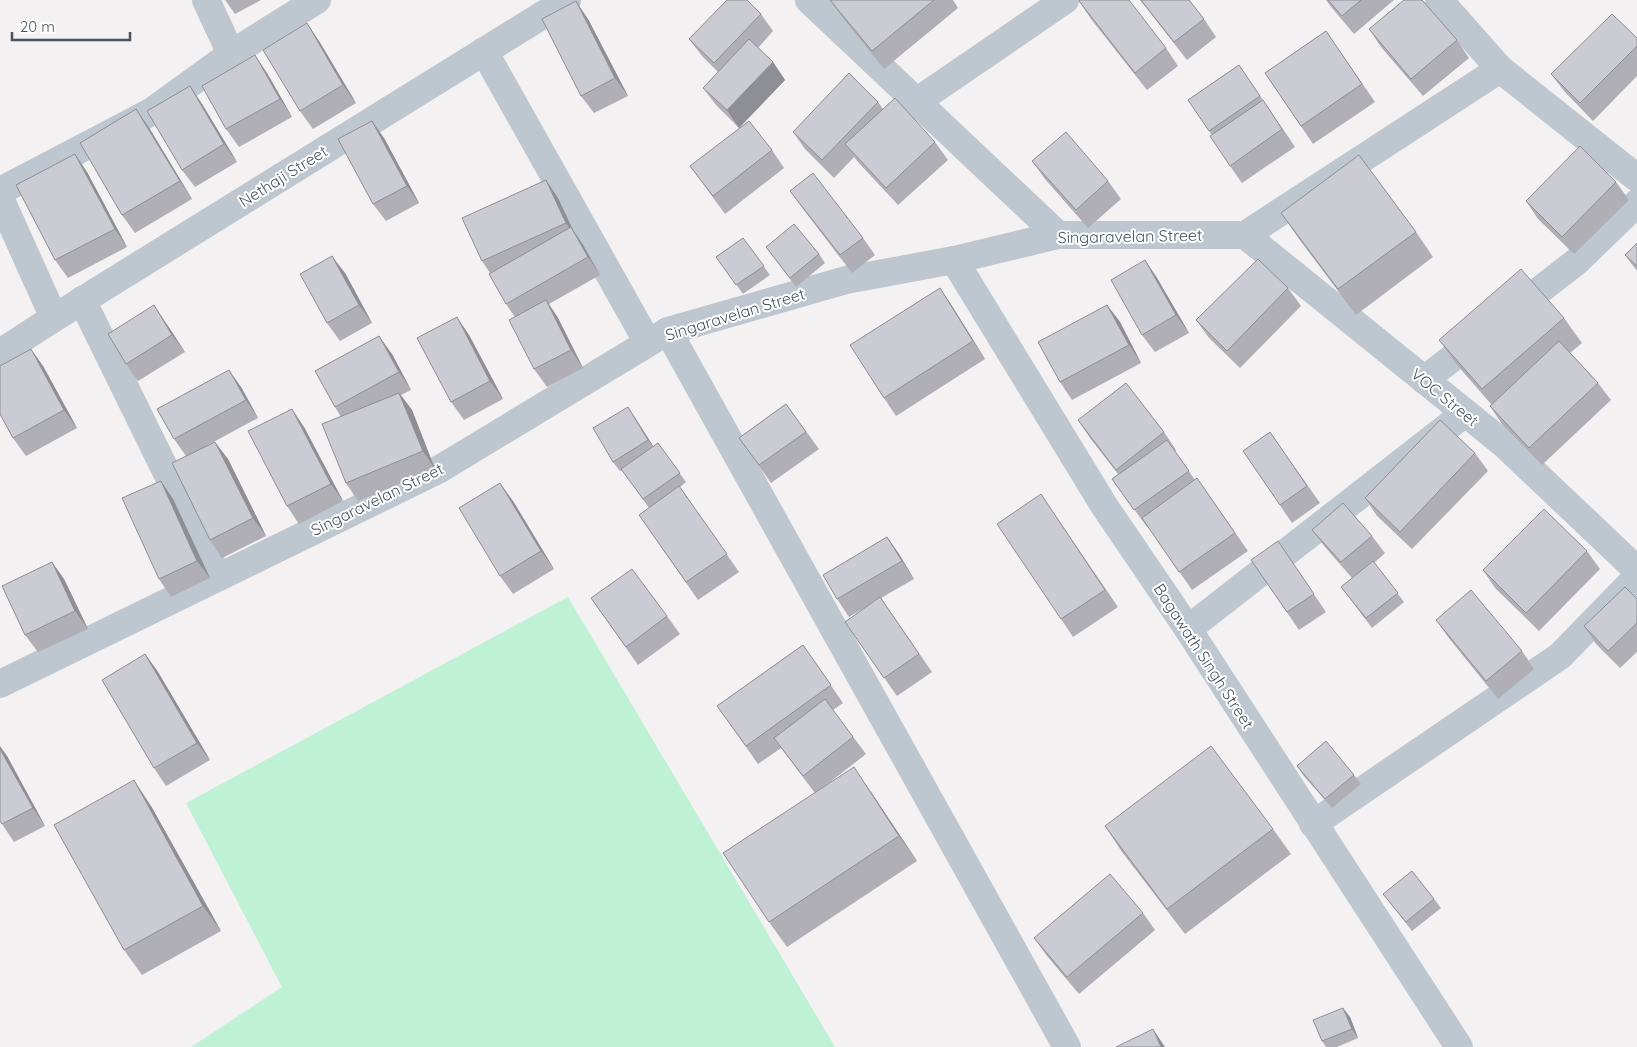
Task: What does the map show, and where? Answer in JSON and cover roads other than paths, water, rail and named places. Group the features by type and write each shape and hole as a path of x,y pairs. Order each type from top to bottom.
{"street":[{"path":"206,0 231,54"},
{"path":"0,192 151,112 231,54 316,0"},
{"path":"809,0 1058,235"},
{"path":"916,102 1065,0"},
{"path":"1439,0 1500,69 1637,178"},
{"name":"Nethaji Street","path":"0,353 82,300 484,52 557,3"},
{"path":"484,52 658,337 1068,1047"},
{"path":"1245,235 1500,69"},
{"path":"0,198 54,318"},
{"path":"1424,380 1576,262 1637,203"},
{"name":"Singaravelan Street","path":"0,684 438,470 658,337 846,280 954,260 1058,235 1245,235"},
{"name":"VOC Street","path":"1245,235 1504,444 1637,570"},
{"name":"Bagawath Singh Street","path":"954,260 1105,506 1188,630 1459,1047"},
{"path":"82,300 218,578"},
{"path":"1188,630 1465,413"},
{"path":"1313,824 1560,656 1637,577"}]}
